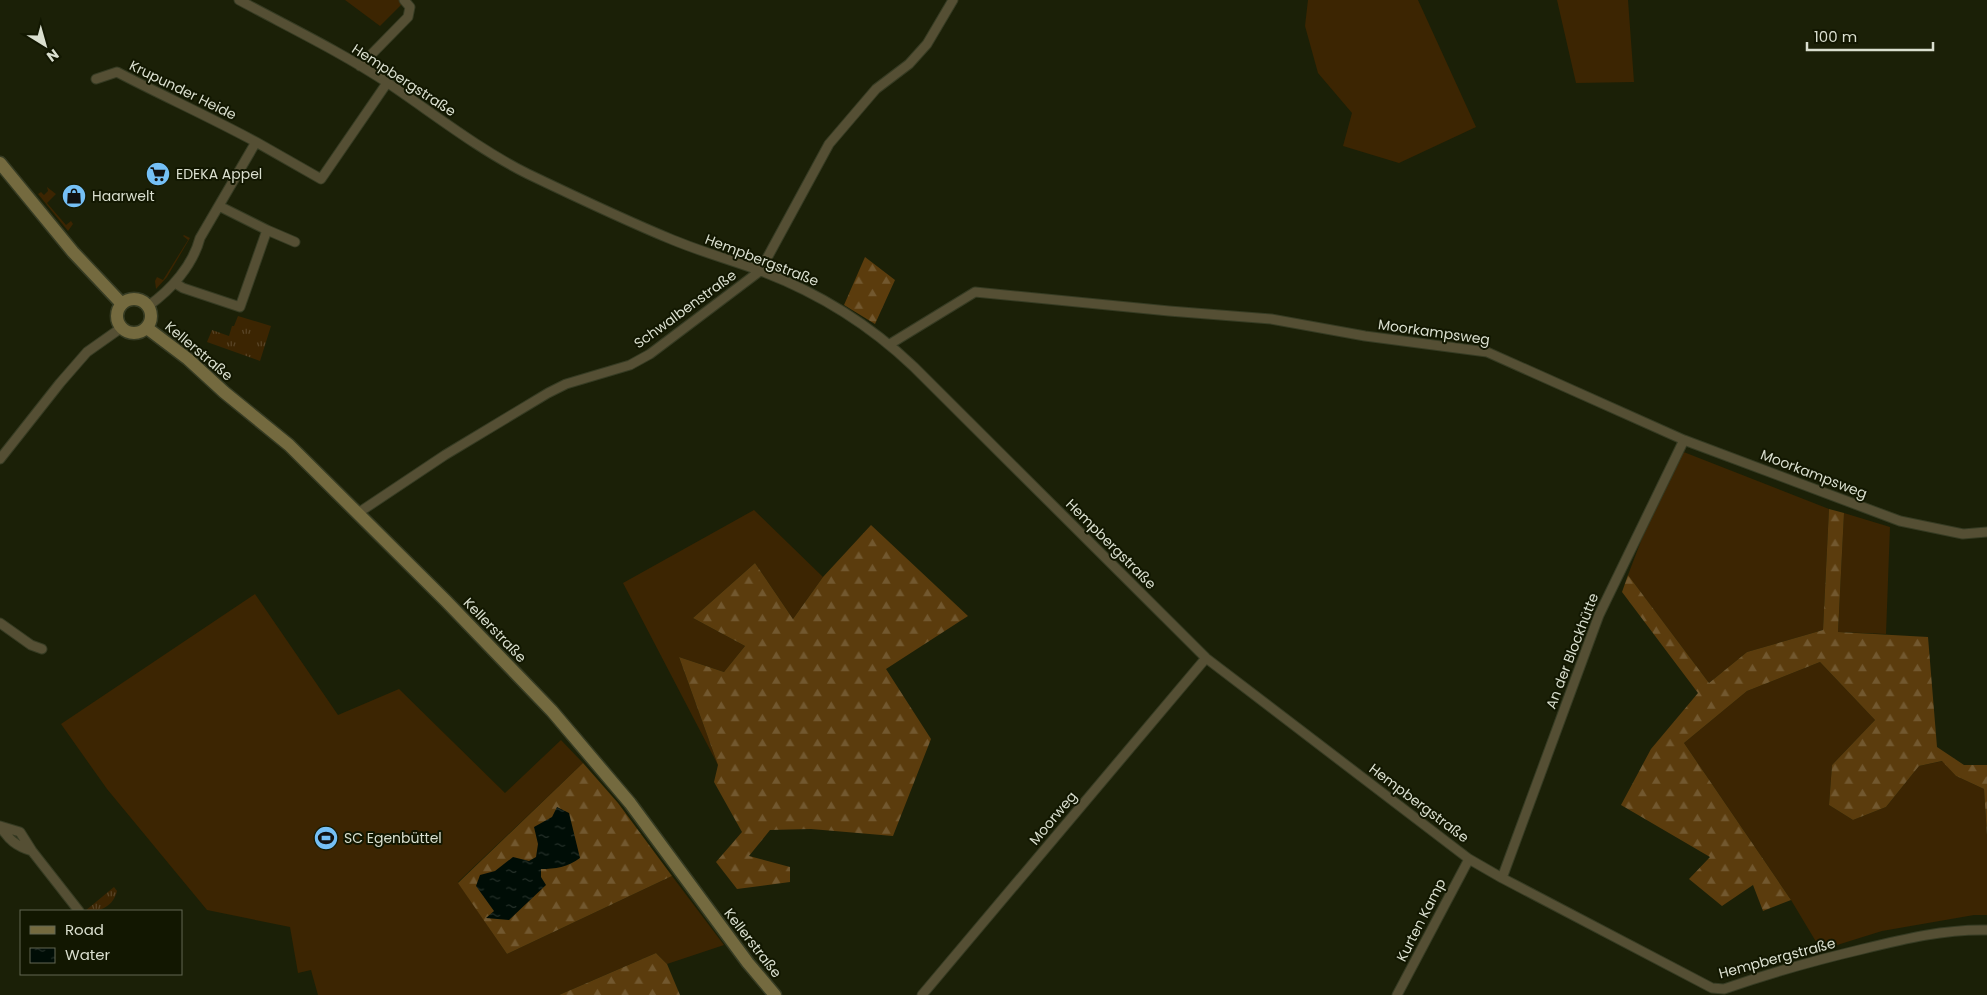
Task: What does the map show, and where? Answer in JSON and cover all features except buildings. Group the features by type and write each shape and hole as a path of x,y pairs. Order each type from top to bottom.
{"main road":[{"path":"0,163 74,252 122,304"},
{"path":"121,328 117,316 122,304 131,299 140,300 148,306"},
{"name":"Kellerstraße","path":"121,328 131,334 143,332 152,317 148,306"},
{"name":"Kellerstraße","path":"147,328 188,359 288,446 453,608 576,737 630,803 748,963 775,995"}],"street":[{"name":"Hempbergstraße","path":"239,0 360,66 467,138 527,173 672,240 760,271 800,287 837,306 890,344 1206,658 1469,858 1502,878 1721,992 1800,964 1879,945 1931,934 1987,930"},
{"path":"360,66 408,17 410,7 404,0"},
{"name":"Schwalbenstraße","path":"358,513 438,460 566,384 630,365 650,354 760,271 829,144 876,89 909,64 927,44 952,0"},
{"name":"Krupunder Heide","path":"96,79 117,72 169,99 202,113 321,180 387,83"},
{"path":"148,306 167,292 175,283 198,248 200,238 256,142"},
{"path":"219,206 295,242"},
{"path":"175,283 183,288 240,307 267,230"},
{"name":"Moorkampsweg","path":"890,344 975,292 1271,319 1365,336 1488,352 1684,440 1900,522 1964,534 1987,532"},
{"path":"0,459 87,352 121,328"},
{"name":"An der Blockhütte","path":"1502,878 1599,615 1684,440"},
{"path":"0,623 31,645 42,649"},
{"name":"Moorweg","path":"922,995 1206,658"},
{"path":"32,851 78,910"},
{"name":"Kurten Kamp","path":"1397,995 1469,858"}],"green space":[{"path":"345,0 406,0 380,26"},
{"path":"1308,0 1418,0 1476,127 1399,163 1343,146 1352,113 1318,73 1305,26"},
{"path":"1557,0 1628,0 1634,82 1576,83"},
{"path":"47,187 56,194 47,203 66,225 71,221 73,224 68,231 38,194 41,192 44,195 48,191"},
{"path":"184,235 190,238 167,277 156,289 155,281 157,277 163,280 188,240"},
{"path":"865,257 895,280 875,324 844,305"},
{"path":"238,316 271,326 260,361 207,342 212,330 229,336"},
{"path":"1676,449 1829,509 1823,630 1747,652 1709,683 1628,575"},
{"path":"1829,509 1844,513 1838,632 1928,637 1937,747 1964,765 1987,765 1987,836 1984,789 1956,776 1942,761 1919,766 1886,807 1853,820 1829,805 1832,765 1875,720 1820,662 1747,691 1684,743 1791,900 1763,911 1753,885 1722,906 1689,879 1710,857 1621,805 1651,749 1698,693 1622,592 1628,575 1709,683 1747,652 1823,630"},
{"path":"754,510 823,577 793,619 755,563 693,618 745,646 724,672 679,657 718,765 623,583"},
{"path":"1844,513 1890,527 1886,634 1838,632"},
{"path":"871,525 968,616 886,669 931,739 893,836 811,829 770,830 749,856 790,867 790,882 737,889 716,862 742,832 714,782 718,765 679,657 724,672 745,646 693,618 755,563 793,619 823,577"},
{"name":"SC Egenbüttel","path":"255,594 338,715 399,689 505,793 561,740 583,763 458,882 507,954 672,876 724,945 667,964 656,953 559,995 318,995 311,970 298,973 290,927 207,910 107,789 61,724"},
{"path":"1820,662 1875,720 1832,765 1829,805 1853,820 1886,807 1919,766 1943,761 1956,776 1984,789 1987,836 1987,915 1974,915 1882,931 1821,950 1791,900 1684,743 1747,691"},
{"path":"583,763 618,803 672,876 507,954 458,883"},
{"path":"114,887 117,891 109,905 98,910 86,910"},
{"path":"656,953 667,964 680,995 559,995"}],"water":[{"path":"557,807 569,813 580,858 571,864 561,867 541,869 541,877 546,885 509,920 486,918 494,911 476,886 480,875 495,871 513,857 529,861 536,857 538,844 534,827 552,817"}],"place":[{"name":"EDEKA Appel","path":"158,174"},
{"name":"Haarwelt","path":"74,196"},
{"name":"SC Egenbüttel","path":"326,838"}]}
